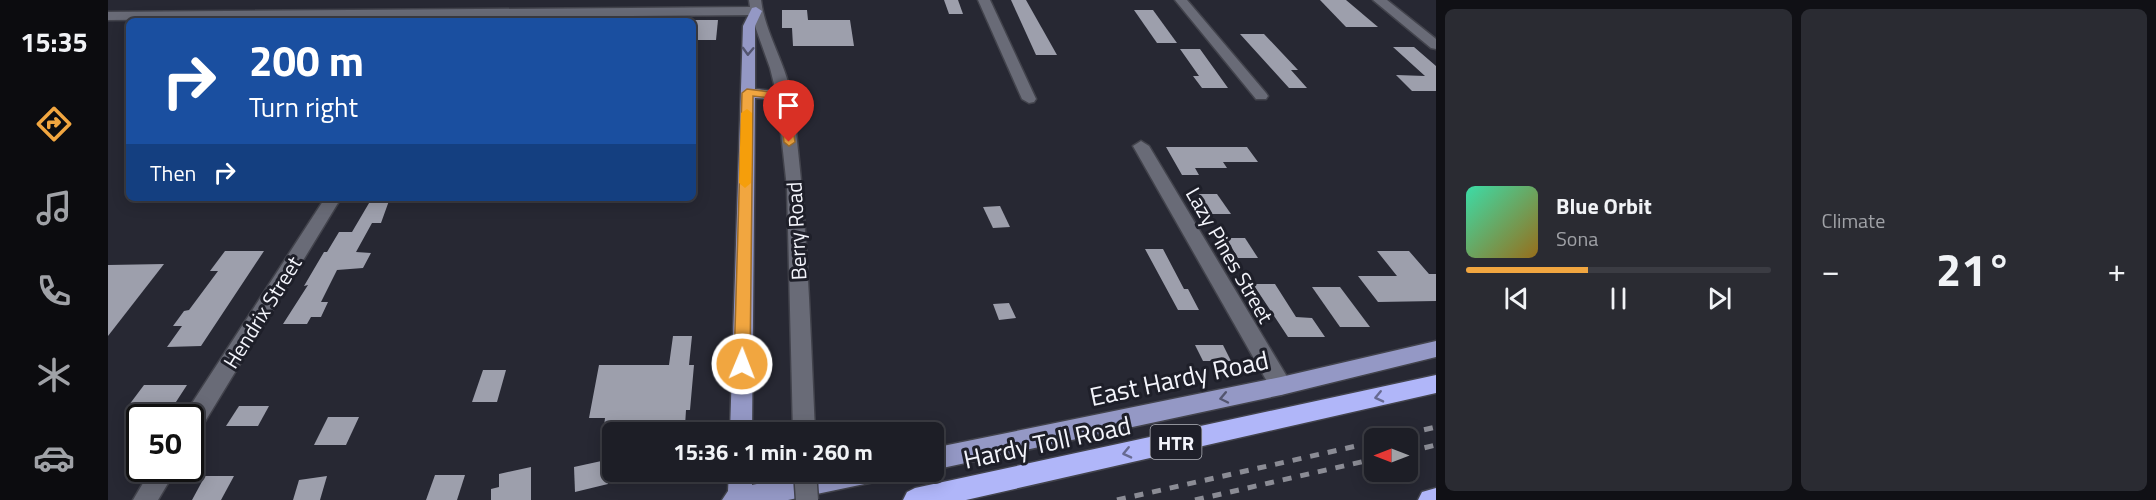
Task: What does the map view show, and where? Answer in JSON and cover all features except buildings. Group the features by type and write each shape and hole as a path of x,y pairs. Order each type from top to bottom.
{"highway":[{"name":"Hardy Toll Road","path":"915,500 1436,384"},
{"path":"1430,500 1436,499"}],"main road":[{"path":"741,422 749,26 755,5"},
{"path":"747,93 784,96"},
{"name":"East Hardy Road","path":"944,457 1281,386 1436,350"},
{"path":"739,482 737,500 822,482"}],"street":[{"path":"304,15 317,0"},
{"path":"984,0 1029,99"},
{"path":"1181,0 1261,96"},
{"path":"1379,0 1436,45"},
{"path":"108,16 304,15 755,5"},
{"name":"Berry Road","path":"755,5 777,68 784,96 795,188 804,422"},
{"name":"Lazy Pines Street","path":"1141,146 1281,386"},
{"name":"Hendrix Street","path":"204,404 331,201"},
{"path":"145,500 156,482"},
{"path":"806,482 807,500"}],"railway":[{"path":"1418,431 1436,427"},
{"path":"1117,500 1364,444"},
{"path":"1418,449 1436,445"},
{"path":"1195,500 1364,461"}],"slow traffic":[{"path":"745,183 747,113"}],"route":[{"path":"742,364 747,93 784,96 789,142"}]}
